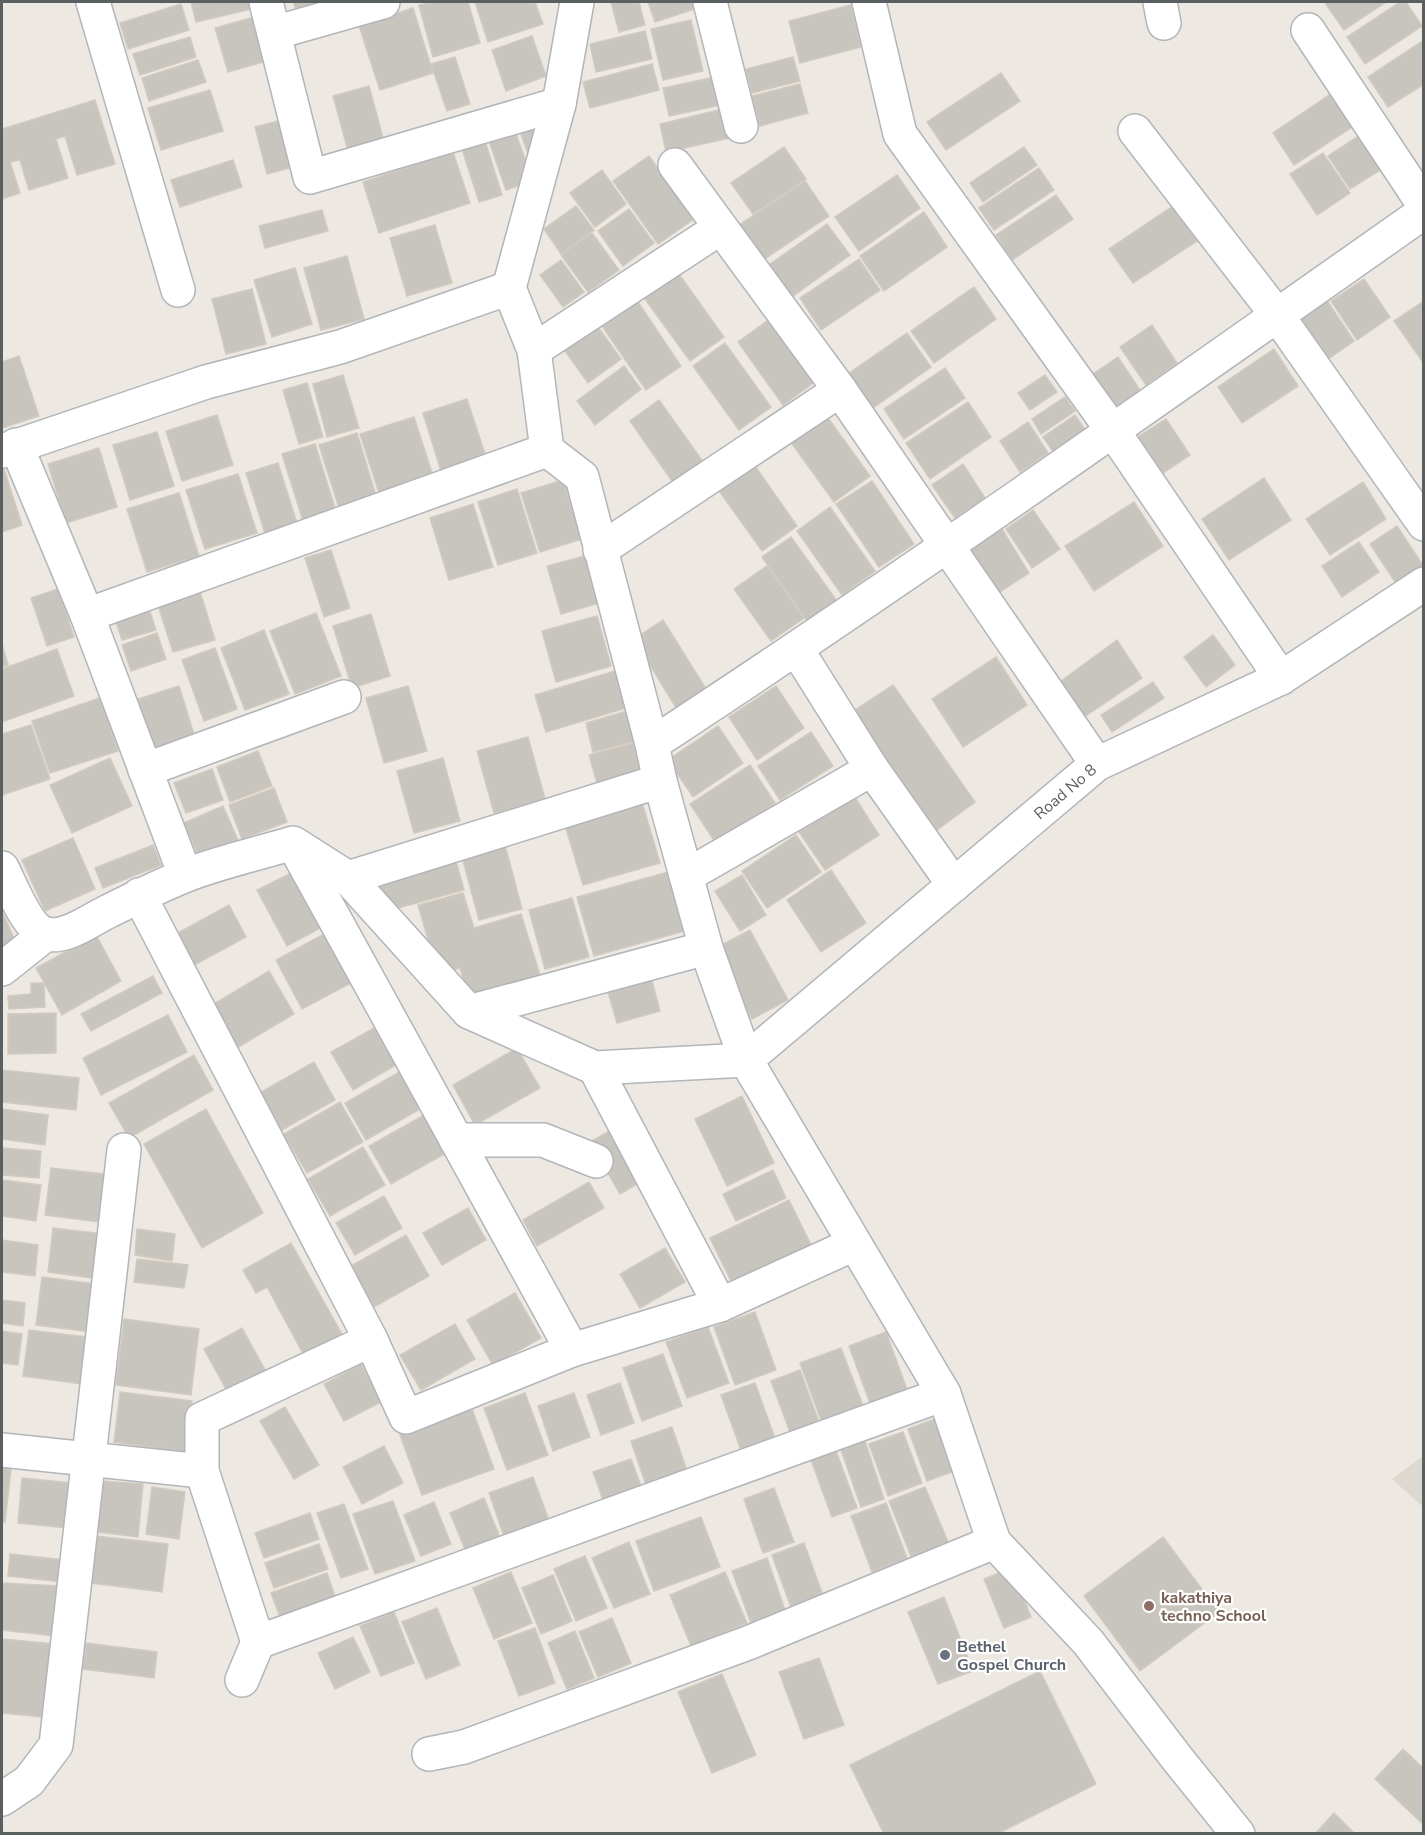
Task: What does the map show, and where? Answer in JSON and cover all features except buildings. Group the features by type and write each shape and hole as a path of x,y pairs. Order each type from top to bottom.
{"street":[{"path":"93,2 178,290"},
{"path":"266,2 310,177 559,104"},
{"path":"274,33 383,2"},
{"path":"577,2 559,104 509,288 534,350 547,450 582,477 660,782 706,948 746,1060 944,1394 994,1542 1088,1642 1238,1833"},
{"path":"710,2 741,126"},
{"path":"869,2 900,134 1113,431 1281,678"},
{"path":"1308,30 1424,205"},
{"path":"1135,131 1277,315 1424,524"},
{"path":"675,165 840,390 949,545 1097,764"},
{"path":"652,744 796,650 949,545 1424,212"},
{"path":"534,350 720,228"},
{"path":"185,875 87,615 9,448 206,382 340,347 509,288"},
{"path":"600,549 840,390"},
{"path":"87,615 547,450"},
{"name":"Road No 8","path":"746,1060 1097,764 1281,678 1424,584"},
{"path":"796,650 872,769 954,885"},
{"path":"145,770 344,697"},
{"path":"686,876 872,769"},
{"path":"348,878 660,782"},
{"path":"293,843 572,1350"},
{"path":"2,867 27,917 35,928 46,934 56,935 185,875 293,843 348,878 469,1012 594,1068 746,1060"},
{"path":"139,895 371,1340 405,1417 572,1350 720,1305 854,1244"},
{"path":"2,969 46,934"},
{"path":"469,1012 706,948"},
{"path":"594,1068 720,1305"},
{"path":"456,1140 543,1140 596,1161"},
{"path":"2,1799 29,1781 56,1745 124,1150"},
{"path":"242,1680 258,1642 202,1471 202,1419 371,1340"},
{"path":"258,1642 944,1394"},
{"path":"2,1450 202,1471"},
{"path":"429,1754 464,1747 748,1643 994,1542"}],"shaded area":[{"path":"1423,1456 1423,1507 1392,1479"}],"place":[{"name":"kakathiya techno School","path":"1149,1606"},
{"name":"Bethel Gospel Church","path":"945,1655"}]}
